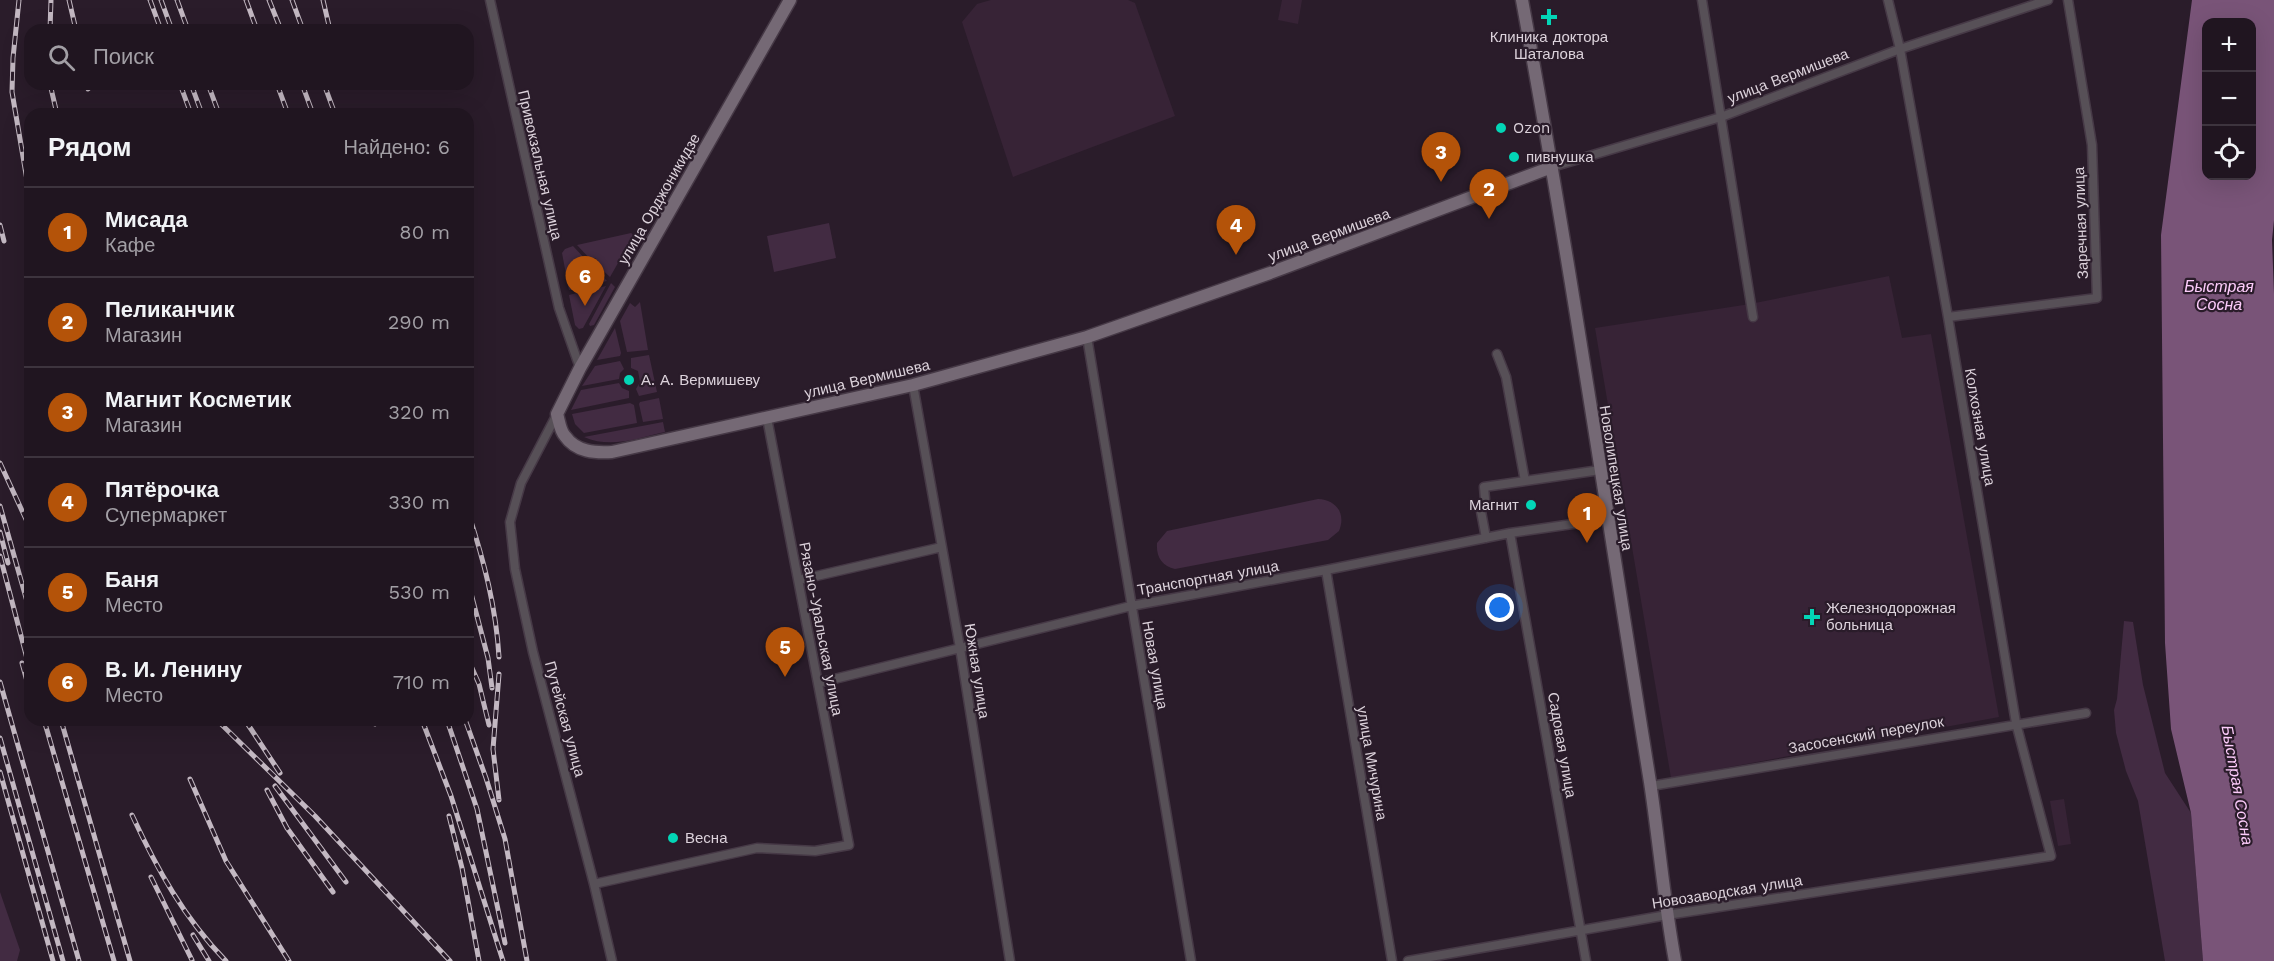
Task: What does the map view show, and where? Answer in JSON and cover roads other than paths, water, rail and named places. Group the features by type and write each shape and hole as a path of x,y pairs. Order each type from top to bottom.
{"street":[{"name":"Привокзальная улица","path":"490,0 558,308 580,368"},
{"name":"улица Орджоникидзе","path":"557,414 580,368 790,0"},
{"name":"Новолипецкая улица","path":"1522,0 1552,167 1651,786 1675,961"},
{"path":"1702,0 1753,316"},
{"name":"Колхозная улица","path":"1888,0 1900,49 1948,317 2016,723 2051,856"},
{"name":"улица Вермишева","path":"557,414 564,436 579,449 595,453 612,452 913,385 1087,337 1270,273 1552,167 1720,117 1900,49 2048,0"},
{"name":"Заречная улица","path":"1948,317 2097,298 2092,145 2068,0"},
{"name":"Новая улица","path":"1087,337 1191,961"},
{"path":"1497,354 1506,376 1525,481"},
{"name":"Южная улица","path":"913,385 960,648 1010,961"},
{"name":"Путейская улица","path":"557,414 521,483 510,522 515,569 533,652 612,961"},
{"name":"Рязано-Уральская улица","path":"594,884 757,848 815,851 849,845 767,418"},
{"path":"1486,538 1480,506 1485,499 1484,487 1600,470"},
{"name":"Транспортная улица","path":"818,683 1131,606 1510,533 1607,519"},
{"name":"Садовая улица","path":"1510,533 1586,961"},
{"path":"799,580 942,547"},
{"name":"улица Мичурина","path":"1326,570 1392,961"},
{"name":"Засосенский переулок","path":"1651,786 2086,713"},
{"name":"Новозаводская улица","path":"1408,961 1667,915 2051,856"}],"water":[{"name":"Быстрая Сосна","path":"2192,0 2274,0 2274,220 2272,240 2274,294 2274,961 2203,961 2191,813 2171,729 2165,643 2161,235"}],"railway":[{"path":"19,0 12,92 24,162"},
{"path":"50,24 51,0"},
{"path":"69,0 75,24"},
{"path":"150,0 159,24"},
{"path":"161,0 170,24"},
{"path":"177,0 186,24"},
{"path":"246,0 255,24"},
{"path":"269,0 279,24"},
{"path":"292,0 301,24"},
{"path":"323,0 329,24"},
{"path":"51,90 56,108"},
{"path":"182,90 189,108"},
{"path":"193,90 200,108"},
{"path":"210,90 217,108"},
{"path":"279,90 286,108"},
{"path":"304,90 311,108"},
{"path":"326,90 333,108"},
{"path":"0,225 4,241"},
{"path":"0,463 24,515"},
{"path":"0,506 24,591"},
{"path":"0,532 8,563"},
{"path":"474,532 488,584 499,657"},
{"path":"0,556 24,647"},
{"path":"474,605 488,658 492,688"},
{"path":"22,663 24,670"},
{"path":"474,673 489,725"},
{"path":"499,674 493,749 499,800"},
{"path":"0,682 79,961"},
{"path":"46,726 114,961"},
{"path":"63,726 130,961"},
{"path":"223,726 315,816 450,961"},
{"path":"249,726 280,773"},
{"path":"424,726 451,796 503,961"},
{"path":"449,726 477,809 505,943"},
{"path":"467,726 505,839 527,961"},
{"path":"0,738 63,961"},
{"path":"0,772 53,961"},
{"path":"190,779 226,861 289,961"},
{"path":"275,786 346,882"},
{"path":"267,790 287,828 333,892"},
{"path":"132,815 151,855 184,910 226,961"},
{"path":"449,816 462,868 479,961"},
{"path":"151,877 192,960"},
{"path":"193,935 209,961"}],"place":[{"name":"Клиника доктора Шаталова","path":"1549,17"},
{"name":"Ozon","path":"1501,128"},
{"name":"пивнушка","path":"1514,157"},
{"name":"Магнит Косметик","path":"1441,182"},
{"name":"Пеликанчик","path":"1489,219"},
{"name":"Пятёрочка","path":"1236,255"},
{"name":"В. И. Ленину","path":"585,306"},
{"name":"А. А. Вермишеву","path":"629,380"},
{"name":"Магнит","path":"1531,505"},
{"name":"Мисада","path":"1587,543"},
{"name":"Железнодорожная больница","path":"1812,617"},
{"name":"Баня","path":"785,677"},
{"name":"Весна","path":"673,838"}]}
